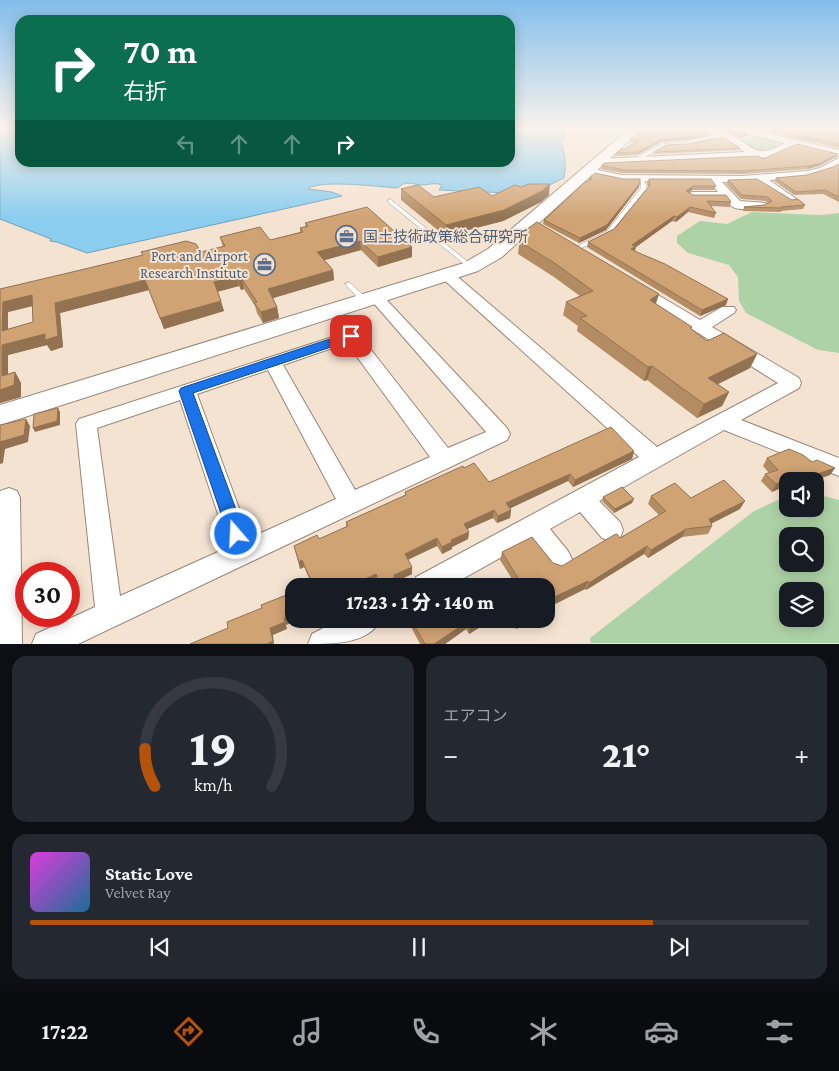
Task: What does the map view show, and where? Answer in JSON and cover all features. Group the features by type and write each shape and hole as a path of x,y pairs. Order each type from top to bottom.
{"street":[{"path":"0,415 447,275 471,266 495,253 561,241 593,167 603,158"},
{"path":"593,167 639,160 676,158"},
{"path":"761,158 790,176"},
{"path":"593,167 622,178 713,180 790,176 824,170 839,160"},
{"path":"824,170 839,174"},
{"path":"758,178 791,200"},
{"path":"713,180 737,205 762,205"},
{"path":"692,195 728,195"},
{"path":"447,275 655,458"},
{"path":"439,578 792,383 624,280"},
{"path":"46,644 500,434 371,299"},
{"path":"700,327 728,310"},
{"path":"109,614 86,424 351,336 445,460"},
{"path":"273,362 350,502"},
{"path":"186,391 243,552"},
{"path":"722,421 839,467"},
{"path":"0,501 9,498 8,644"},
{"path":"582,499 612,530"},
{"path":"533,526 559,559"},
{"path":"322,644 351,628"}],"lane":[{"path":"561,241 609,232 644,188 642,179"},
{"path":"390,201 471,266"},
{"path":"348,284 371,299"}],"green space":[{"path":"752,212 821,215 839,213 839,353 818,350 746,313 739,301 738,277 729,265 688,253 677,243 677,236 700,221 727,224"},
{"path":"824,496 839,500 839,643 591,643 590,638 754,511 779,500 779,517 824,517"}],"water":[{"path":"0,158 15,158 15,167 515,167 515,158 565,158 564,178 531,194 439,190 442,185 436,184 406,183 398,188 324,184 308,189 332,192 342,196 87,253 50,241 51,239 0,219"}],"building":[{"path":"713,158 830,158 821,163 808,166 743,171 623,170 602,165 604,163"},
{"path":"839,164 839,197 825,190 796,192 776,178 807,175"},
{"path":"595,173 623,179 640,179 640,183 607,225 580,238 544,220 584,183 592,179 589,179"},
{"path":"649,179 711,179 716,186 693,186 686,191 693,195 726,195 731,202 707,201 716,213 690,207 632,245 636,246 631,249 665,264 728,299 702,310 588,242 614,229 650,185"},
{"path":"757,179 792,200 798,199 805,205 782,208 744,207 764,205 772,201 768,197 742,195 728,180"},
{"path":"529,184 550,184 542,191 504,210 446,225 401,189 418,185 434,197 479,187 492,196 515,185 521,187"},
{"path":"367,207 412,247 378,257 360,241 317,252 333,270 268,289 277,307 261,312 254,303 257,302 242,279 238,280 236,276 214,282 221,301 160,318 145,280 55,303 58,336 45,340 45,334 2,345 2,376 15,372 14,385 0,390 0,289 143,255 141,252 186,241 196,244 201,252 225,246 220,237 260,227 270,240 303,232 300,228 308,226 305,223","holes":["32,295 33,322 2,331 3,302"]},
{"path":"537,222 659,294 650,300 692,327 690,328 707,341 724,333 757,354 708,378 729,392 704,404 652,366 648,367 580,318 587,316 566,302 593,291 556,264 520,242 528,238 520,234"},
{"path":"58,408 57,421 33,428 34,414"},
{"path":"26,419 24,435 0,442 0,425"},
{"path":"611,427 634,451 575,480 570,474 506,503 511,510 498,516 494,510 464,524 469,532 451,540 452,542 442,547 437,538 405,554 412,567 394,575 395,577 393,578 378,578 376,574 367,578 310,578 302,560 299,562 294,546 317,535 319,539 348,526 346,522 406,495 405,492 463,466 464,468 474,463 489,482"},
{"path":"789,449 803,455 812,462 817,460 835,468 823,472 779,472 779,483 776,484 765,474 778,470 767,458"},
{"path":"724,480 745,501 709,519 712,526 686,529 651,550 647,546 589,583 588,581 555,597 555,578 518,578 502,552 532,537 553,563 562,566 614,535 617,534 620,538 666,511 651,496 675,483 691,498"},
{"path":"622,487 634,499 615,509 603,497"},
{"path":"285,596 285,622 270,628 273,641 267,644 190,644 228,628 227,622 262,608 261,605"},
{"path":"416,628 458,628 434,644 425,644"}],"place":[{"name":"国土技術政策総合研究所","path":"347,237"},
{"name":"Port and Airport Research Institute","path":"264,265"}],"route":[{"path":"236,534 186,391 351,336"}]}
